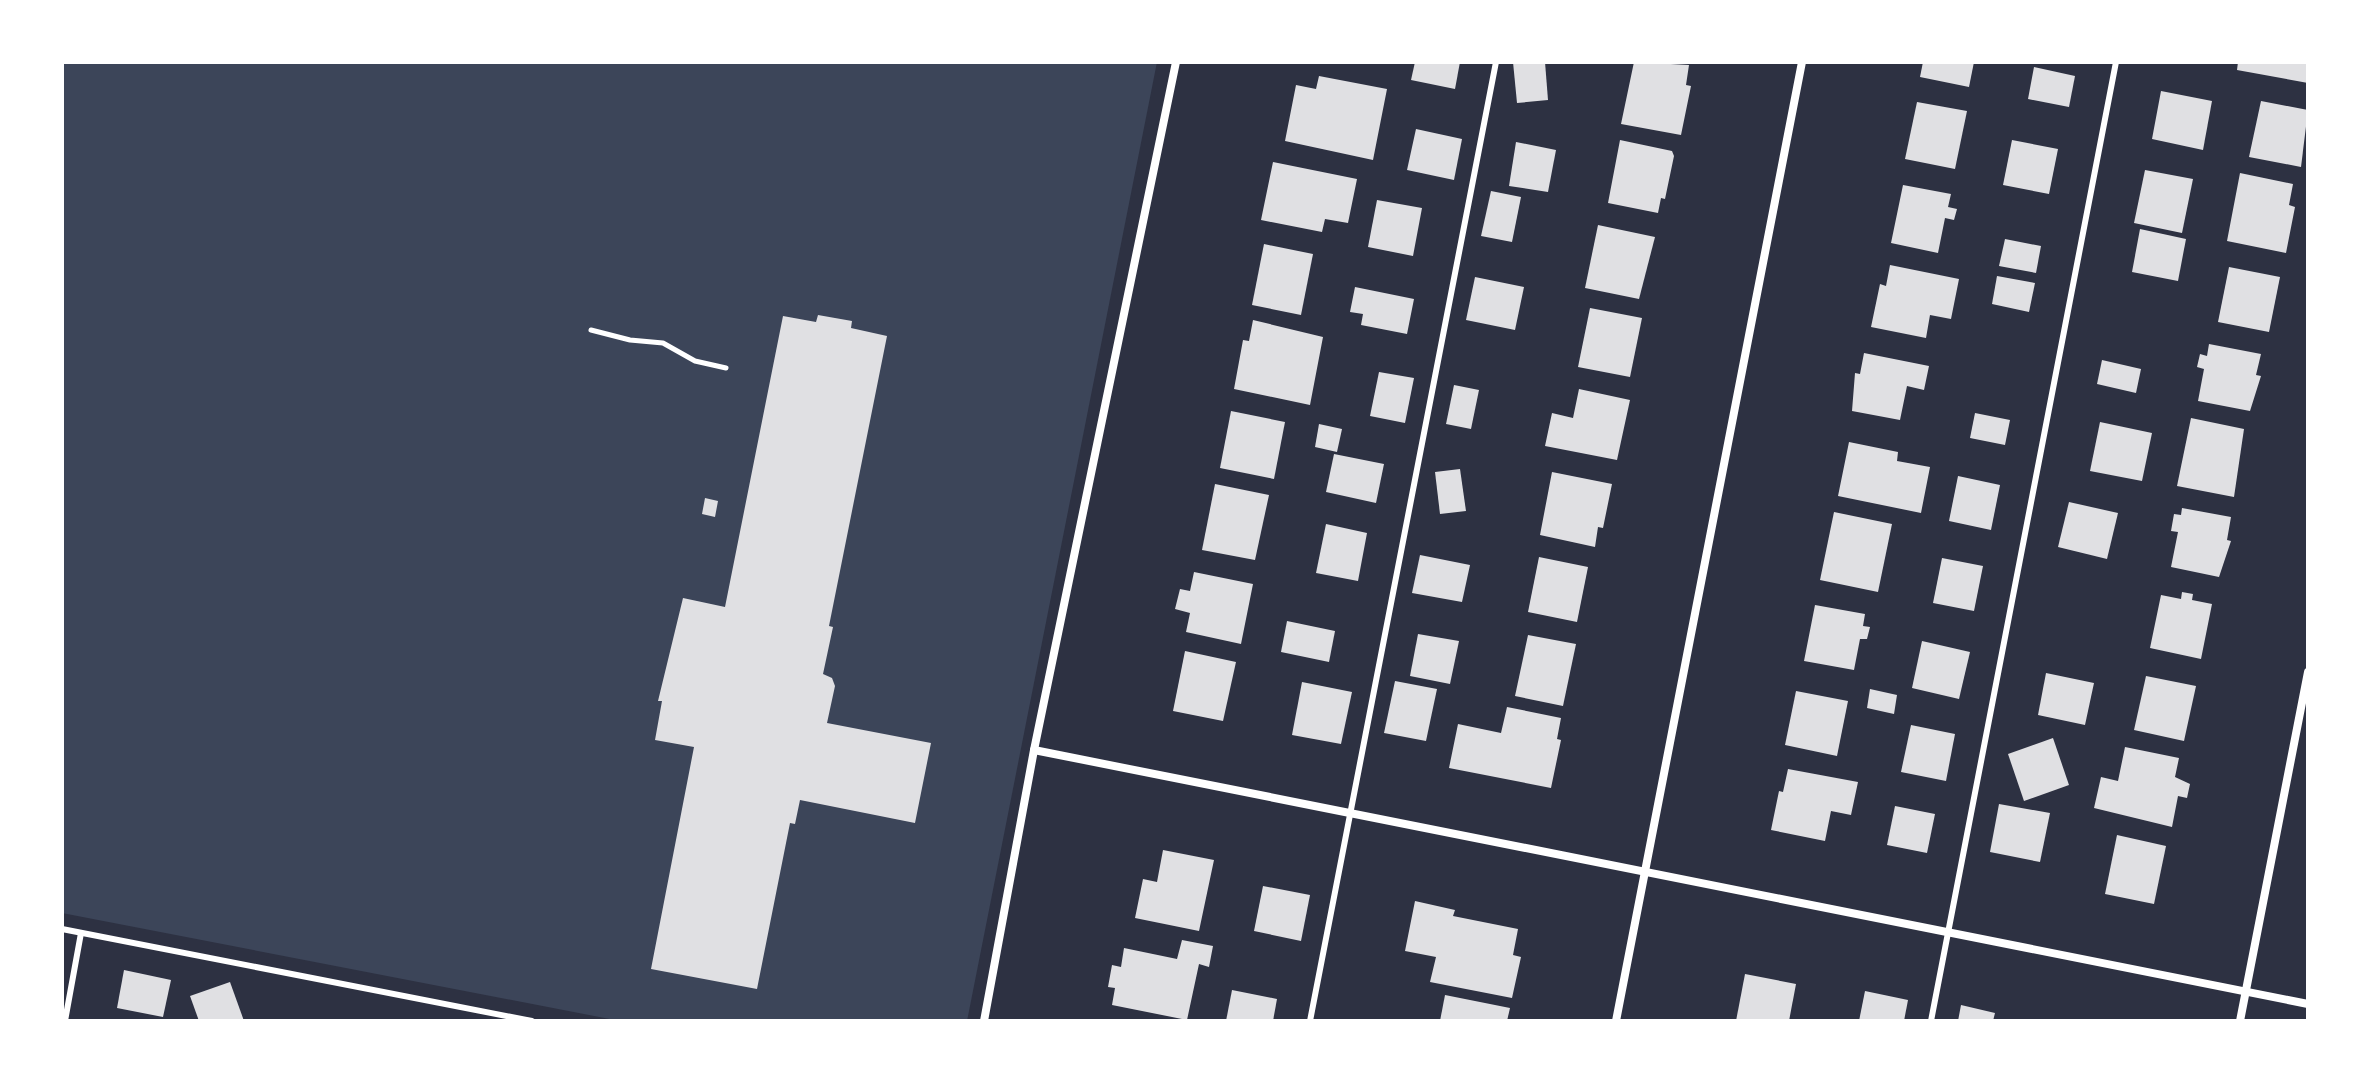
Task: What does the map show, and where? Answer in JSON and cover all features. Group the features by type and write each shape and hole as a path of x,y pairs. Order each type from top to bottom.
{"street":[{"path":"984,1021 1034,750 1176,62"},
{"path":"1616,1021 1802,62"},
{"path":"2240,1021 2308,672"},
{"path":"1034,750 2308,1004"}],"lane":[{"path":"1310,1021 1496,62"},
{"path":"1931,1021 2116,62"},
{"path":"62,929 532,1021"},
{"path":"65,1021 81,933"}],"path":[{"path":"591,330 630,340 663,343 695,361 726,368"}],"shaded area":[{"path":"62,62 1157,62 967,1021 620,1021 62,913"}],"building":[{"path":"1415,62 1460,62 1455,89 1411,80"},
{"path":"1513,62 1545,62 1548,100 1517,103"},
{"path":"1634,62 1689,65 1686,85 1691,86 1681,135 1621,124"},
{"path":"1923,62 1974,62 1969,87 1920,77"},
{"path":"2238,62 2308,62 2308,83 2237,70"},
{"path":"2034,67 2075,76 2069,107 2028,99"},
{"path":"1319,76 1387,89 1373,160 1285,141 1296,85 1316,89"},
{"path":"2161,91 2212,101 2203,150 2152,139"},
{"path":"2261,101 2308,110 2301,167 2249,157"},
{"path":"1917,102 1967,111 1955,169 1905,159"},
{"path":"1416,129 1462,139 1454,180 1407,170"},
{"path":"1620,140 1672,151 1674,156 1665,199 1661,198 1658,213 1608,203"},
{"path":"2012,140 2058,149 2049,194 2003,185"},
{"path":"1516,142 1556,150 1548,192 1509,186"},
{"path":"1273,162 1357,179 1348,223 1325,219 1322,232 1261,220"},
{"path":"2145,170 2193,179 2182,233 2134,223"},
{"path":"2240,173 2293,184 2289,205 2295,207 2286,253 2227,241"},
{"path":"1903,185 1951,194 1948,207 1957,209 1954,220 1945,218 1938,253 1891,243"},
{"path":"1491,191 1521,197 1512,242 1481,236"},
{"path":"1377,200 1422,208 1413,256 1368,247"},
{"path":"1598,225 1655,237 1639,299 1585,288"},
{"path":"2140,229 2186,239 2178,281 2132,272"},
{"path":"2005,239 2041,246 2036,273 1999,266"},
{"path":"1264,244 1313,254 1301,315 1252,305"},
{"path":"1890,265 1959,279 1951,319 1930,315 1926,338 1871,327 1880,284 1886,286"},
{"path":"2229,267 2280,277 2269,332 2218,322"},
{"path":"1997,276 2035,283 2029,312 1992,304"},
{"path":"1475,277 1524,287 1515,330 1466,320"},
{"path":"1355,287 1414,299 1407,334 1361,325 1363,314 1350,312"},
{"path":"1590,308 1642,318 1630,377 1578,367"},
{"path":"818,315 852,321 851,328 887,336 829,626 833,627 823,674 832,678 835,686 827,723 931,743 915,823 800,800 795,824 790,823 757,989 651,969 694,747 655,740 662,701 658,701 683,598 725,607 783,316 816,322"},
{"path":"1253,320 1323,337 1310,405 1234,389 1243,340 1249,341"},
{"path":"2209,344 2261,354 2256,375 2261,376 2250,411 2198,401 2204,369 2197,367 2200,354 2207,356"},
{"path":"1864,353 1929,366 1924,390 1907,386 1900,420 1852,411 1855,373 1860,374"},
{"path":"2102,360 2141,369 2136,393 2097,384"},
{"path":"1379,372 1414,378 1405,423 1370,416"},
{"path":"1454,385 1479,390 1471,429 1446,424"},
{"path":"1579,389 1630,400 1617,460 1545,446 1552,413 1573,418"},
{"path":"1231,411 1285,422 1274,479 1220,468"},
{"path":"1975,413 2010,420 2005,445 1970,438"},
{"path":"2191,418 2244,429 2234,497 2177,486"},
{"path":"2100,422 2152,433 2142,481 2090,471"},
{"path":"1319,424 1342,429 1337,452 1315,447"},
{"path":"1849,442 1898,452 1897,461 1930,467 1921,513 1838,496"},
{"path":"1334,454 1384,464 1376,503 1326,492"},
{"path":"1460,469 1466,511 1440,514 1435,472"},
{"path":"1552,472 1612,484 1603,528 1598,527 1595,547 1540,535"},
{"path":"1958,476 2000,485 1991,530 1949,521"},
{"path":"1215,484 1269,495 1255,560 1202,550"},
{"path":"705,498 718,501 715,517 702,514"},
{"path":"2069,502 2118,513 2107,559 2058,547"},
{"path":"2182,508 2231,517 2227,540 2231,541 2219,577 2171,567 2178,532 2171,531 2174,514 2181,515"},
{"path":"1834,512 1892,524 1878,592 1820,580"},
{"path":"1326,524 1367,533 1358,581 1316,573"},
{"path":"1420,555 1470,565 1462,602 1412,593"},
{"path":"1539,557 1588,567 1577,622 1528,612"},
{"path":"1942,558 1983,566 1974,611 1933,603"},
{"path":"1194,572 1253,584 1241,644 1186,632 1190,613 1175,609 1180,589 1190,591"},
{"path":"2182,592 2193,594 2192,600 2212,604 2201,659 2150,648 2161,595 2181,599"},
{"path":"1815,605 1865,614 1863,626 1870,627 1867,639 1860,639 1854,670 1804,661"},
{"path":"1287,621 1335,631 1329,662 1281,652"},
{"path":"1418,634 1459,641 1450,684 1410,676"},
{"path":"1528,635 1576,644 1563,706 1515,696"},
{"path":"1922,641 1970,652 1959,699 1912,688"},
{"path":"1185,651 1236,662 1223,721 1173,711"},
{"path":"2046,673 2094,683 2085,725 2038,715"},
{"path":"2146,676 2196,686 2184,741 2134,730"},
{"path":"1395,681 1437,689 1426,741 1384,733"},
{"path":"1302,682 1352,692 1341,744 1292,735"},
{"path":"1870,689 1897,695 1894,714 1867,708"},
{"path":"1796,691 1848,701 1837,756 1785,745"},
{"path":"1507,707 1561,718 1557,739 1561,740 1551,788 1449,768 1458,724 1501,733"},
{"path":"1911,725 1955,734 1946,781 1901,772"},
{"path":"2053,738 2069,785 2024,801 2008,754"},
{"path":"2125,747 2179,758 2175,777 2190,784 2187,798 2178,796 2172,827 2094,808 2101,777 2118,781"},
{"path":"1788,769 1858,782 1851,815 1831,811 1825,841 1771,830 1779,791 1783,792"},
{"path":"1999,804 2050,813 2040,862 1990,852"},
{"path":"1895,806 1935,814 1927,853 1887,845"},
{"path":"2117,835 2166,846 2154,904 2105,894"},
{"path":"1163,850 1214,860 1199,931 1135,918 1143,879 1157,882"},
{"path":"1263,886 1310,895 1301,941 1254,931"},
{"path":"1415,901 1455,910 1453,916 1518,929 1513,955 1521,957 1512,998 1430,982 1436,957 1405,951"},
{"path":"1182,940 1213,946 1209,967 1199,964 1187,1020 1112,1005 1115,988 1108,987 1112,965 1121,967 1124,948 1177,959"},
{"path":"124,970 171,980 163,1017 117,1008"},
{"path":"1745,974 1796,984 1789,1021 1736,1021"},
{"path":"230,982 244,1021 199,1021 190,996"},
{"path":"1232,990 1277,999 1273,1021 1226,1021"},
{"path":"1865,991 1908,1000 1904,1021 1859,1021"},
{"path":"1445,995 1510,1008 1507,1021 1440,1021"},
{"path":"1961,1005 1995,1013 1993,1021 1958,1021"}]}
